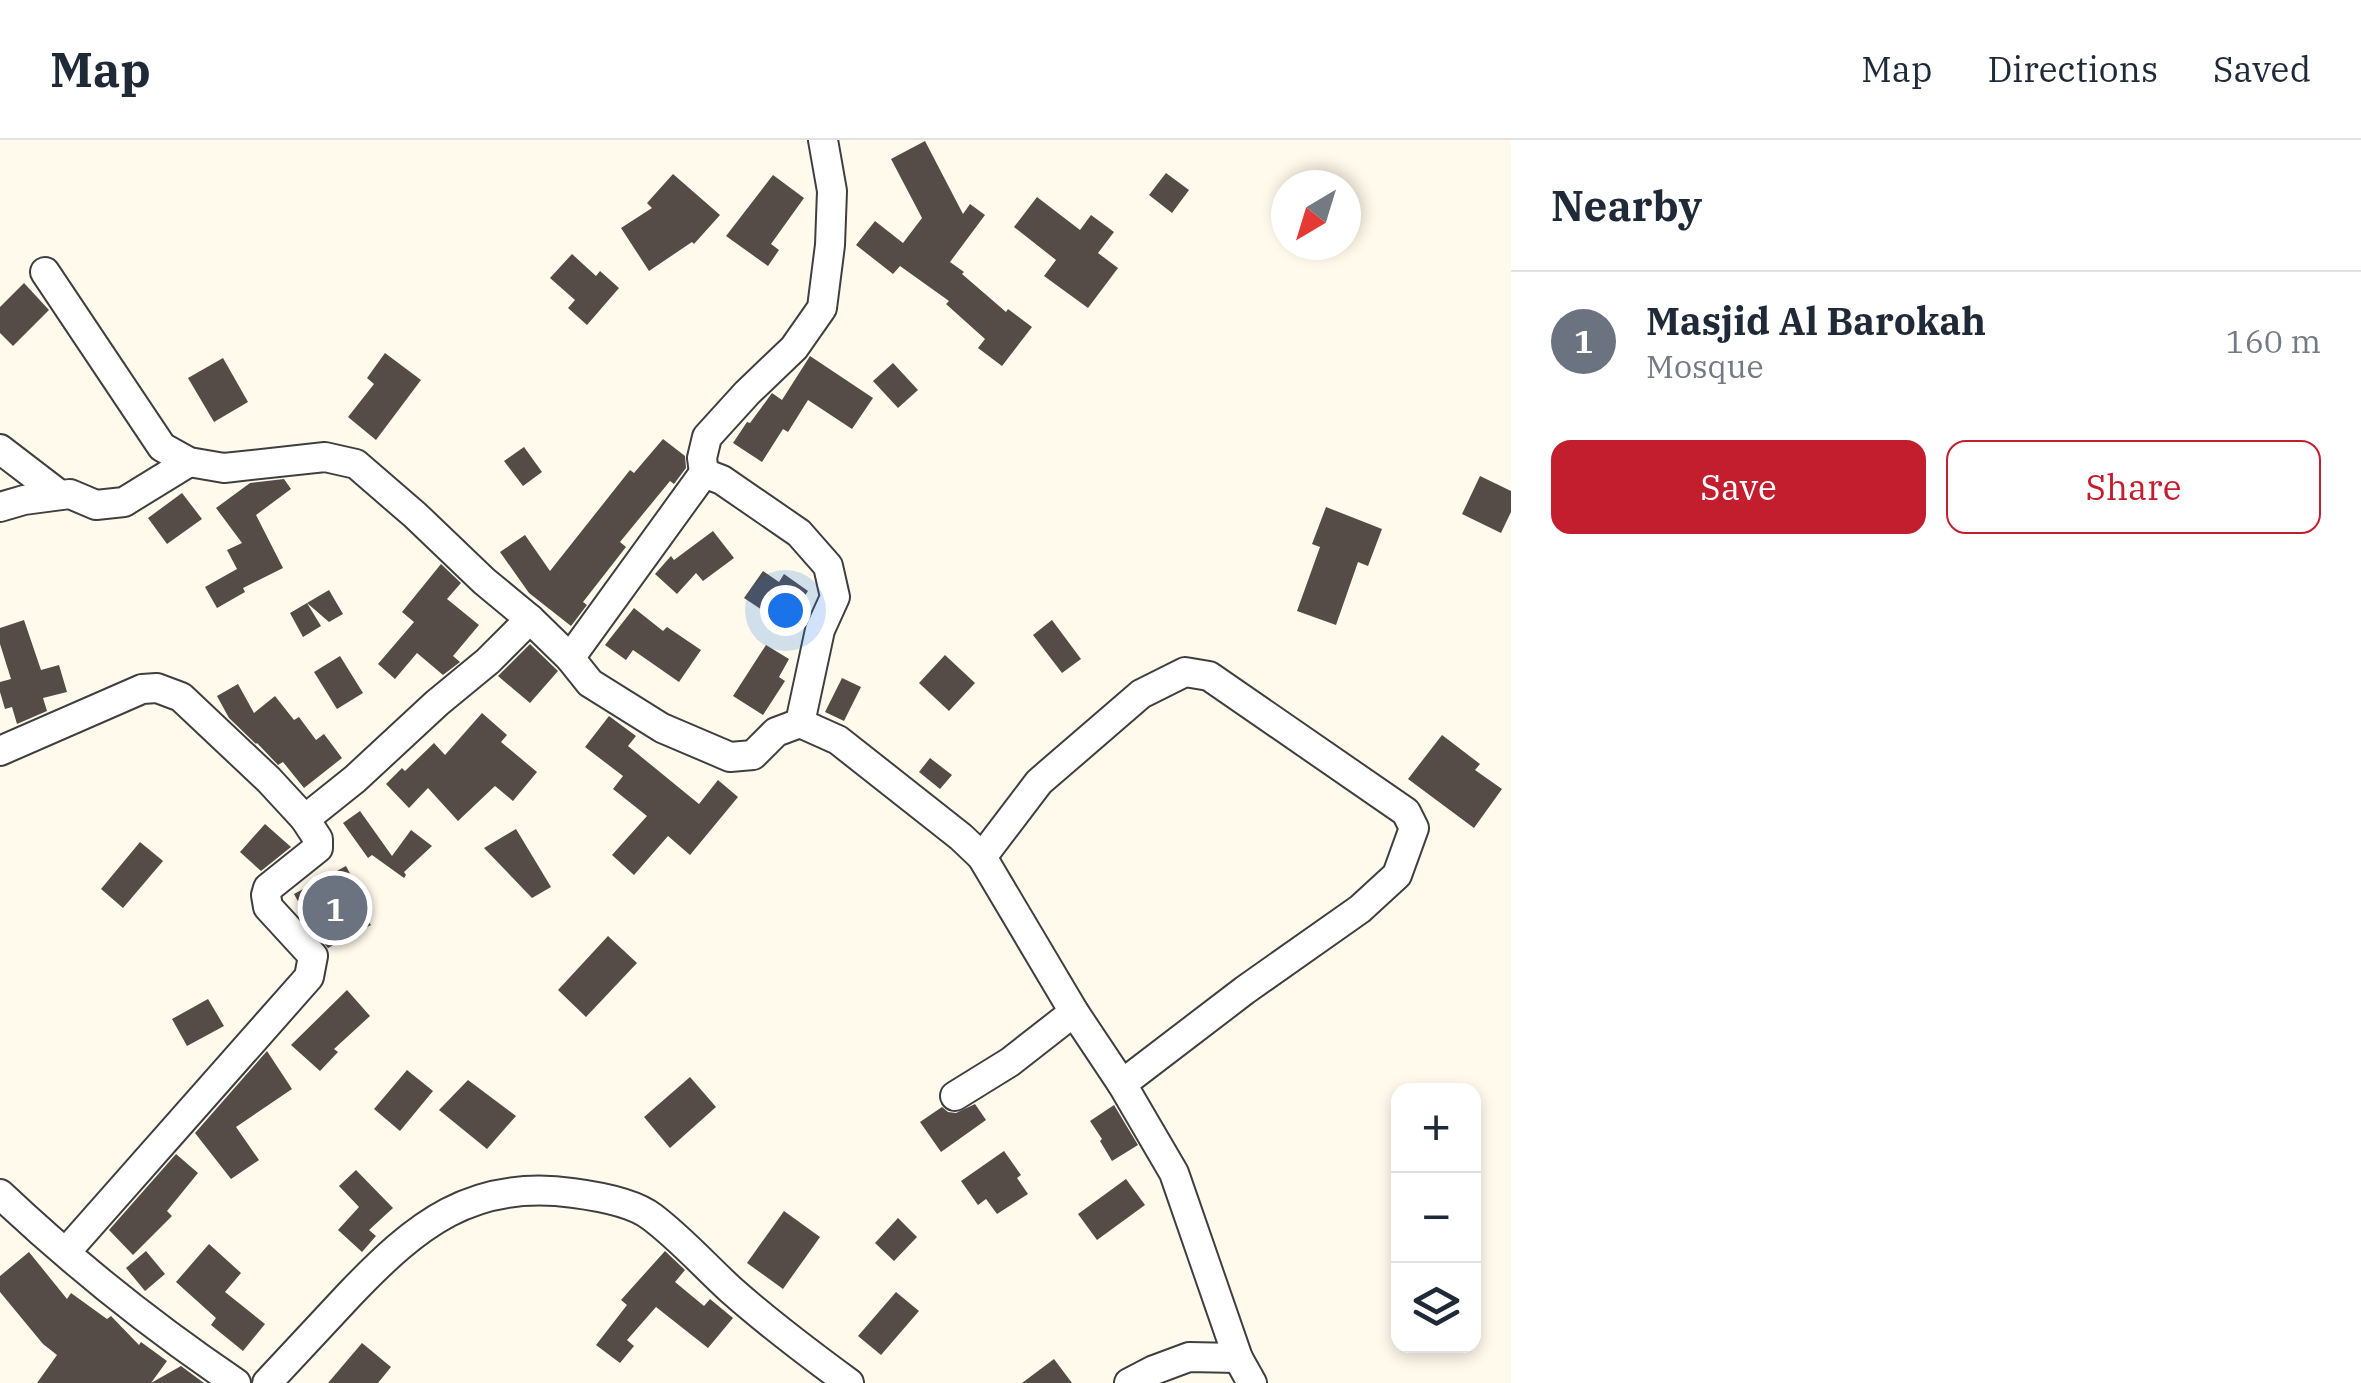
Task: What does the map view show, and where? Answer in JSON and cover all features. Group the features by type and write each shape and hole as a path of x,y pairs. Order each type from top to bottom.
{"street":[{"path":"570,658 704,473 702,458 707,437 794,348 822,308 832,191 823,140"},
{"path":"45,272 162,447 189,462 224,468 324,457 356,464 530,619 590,683 662,728 730,758 754,755 776,732 800,722 838,740 961,836 982,857 1174,1174 1238,1358 1252,1383"},
{"path":"0,449 60,495"},
{"path":"0,506 70,494 96,505 124,502 189,462"},
{"path":"704,473 722,480 799,534 828,566 835,597 820,630 800,722"},
{"path":"305,819 488,661 530,619"},
{"path":"982,857 1039,782 1141,694 1185,672 1210,676 1406,812 1414,828 1397,875 1360,910 1244,990 1122,1084"},
{"path":"0,751 142,689 156,688 181,697 205,719 305,819 318,839 318,848 268,888 266,895 268,907 313,956 309,977 66,1252"},
{"path":"955,1096 1010,1062 1074,1012"},
{"path":"267,1383 386,1256 429,1222 472,1201 508,1192 540,1190 599,1196 649,1214 731,1290 848,1383"},
{"path":"0,1194 182,1346 236,1383"},
{"path":"1129,1383 1189,1357 1238,1358"}],"building":[{"path":"925,141 963,214 970,204 985,215 950,262 1006,312 1008,309 1032,327 1002,366 978,348 985,339 946,304 949,301 900,266 893,274 856,245 875,221 903,243 922,218 891,159"},
{"path":"1166,173 1189,190 1172,213 1149,195"},
{"path":"673,174 720,215 694,244 649,271 621,228 652,208 647,203"},
{"path":"773,175 804,198 771,244 779,250 768,266 726,236"},
{"path":"1037,197 1080,230 1091,215 1114,232 1098,253 1118,268 1088,308 1044,276 1056,260 1014,227"},
{"path":"572,254 596,276 600,271 619,288 587,325 568,308 575,300 550,278"},
{"path":"24,283 49,310 13,346 0,333 0,307"},
{"path":"385,353 421,380 376,440 348,417 374,384 367,378"},
{"path":"810,356 873,398 852,429 808,400 788,432 783,429 762,462 733,443 772,393 782,400"},
{"path":"223,358 248,402 214,422 188,378"},
{"path":"893,363 918,390 898,408 873,381"},
{"path":"663,439 685,456 686,468 674,484 670,481 620,542 626,547 583,602 587,605 571,626 529,593 500,552 525,535 550,571 630,470 634,473"},
{"path":"524,447 542,472 523,486 504,461"},
{"path":"1480,476 1511,491 1511,512 1501,533 1462,514"},
{"path":"284,479 291,489 256,515 283,568 243,588 245,592 217,608 205,587 237,569 227,550 242,543 216,508 250,483"},
{"path":"182,493 202,519 167,544 148,518"},
{"path":"1326,507 1382,529 1368,566 1358,562 1336,625 1297,611 1320,547 1312,544"},
{"path":"713,531 734,558 703,581 696,573 677,594 655,574 671,556 674,560"},
{"path":"441,564 461,583 447,599 479,625 453,656 460,662 443,675 417,653 395,679 378,664 414,622 402,612"},
{"path":"763,571 779,582 784,574 808,591 785,625 744,598"},
{"path":"329,590 343,614 329,622 307,603"},
{"path":"307,603 321,626 303,637 290,613"},
{"path":"634,608 663,631 667,627 701,650 679,682 633,650 626,660 605,645"},
{"path":"24,620 41,670 59,665 67,692 43,698 47,711 17,724 12,707 5,709 0,692 0,682 11,679 0,644 0,628"},
{"path":"1052,620 1081,659 1062,673 1033,635"},
{"path":"530,644 558,671 530,703 498,676"},
{"path":"766,645 789,659 779,677 785,681 763,715 733,696"},
{"path":"945,655 975,683 949,711 919,683"},
{"path":"340,656 363,693 337,709 314,672"},
{"path":"842,678 861,687 844,721 825,712"},
{"path":"238,684 254,713 275,696 294,720 299,717 316,740 324,734 342,758 304,788 283,762 278,765 229,718 217,696"},
{"path":"482,713 507,735 501,742 537,772 513,801 495,786 458,821 428,788 409,808 386,784 434,743 445,755"},
{"path":"609,716 636,736 628,746 699,804 718,780 738,797 690,855 668,836 634,875 612,855 647,816 613,789 623,776 585,747"},
{"path":"1442,735 1480,764 1475,770 1502,789 1474,828 1408,779"},
{"path":"930,758 952,775 940,789 919,772"},
{"path":"360,811 392,856 411,830 432,846 404,872 404,878 372,855 368,858 343,823"},
{"path":"265,824 291,847 261,871 240,852"},
{"path":"516,829 551,887 532,898 484,848"},
{"path":"140,842 163,861 123,908 101,889"},
{"path":"346,866 367,906 361,912 371,925 328,948 294,894"},
{"path":"608,936 637,963 586,1017 558,990"},
{"path":"347,990 370,1016 334,1049 338,1052 320,1071 291,1045"},
{"path":"208,999 224,1026 187,1046 172,1019"},
{"path":"267,1051 292,1089 236,1127 259,1160 231,1179 195,1133"},
{"path":"407,1070 433,1091 400,1131 374,1109"},
{"path":"690,1077 716,1107 670,1148 644,1117"},
{"path":"468,1080 516,1116 487,1149 439,1110"},
{"path":"975,1104 986,1120 941,1152 920,1122 942,1107 956,1113"},
{"path":"1114,1105 1138,1145 1112,1161 1090,1121"},
{"path":"1004,1151 1021,1175 1017,1178 1028,1194 997,1214 986,1199 978,1205 961,1181"},
{"path":"176,1154 198,1173 167,1211 172,1216 133,1255 109,1230"},
{"path":"356,1170 393,1208 369,1230 376,1236 362,1252 338,1230 359,1207 339,1186"},
{"path":"1126,1179 1145,1205 1097,1240 1078,1214"},
{"path":"784,1211 820,1237 783,1289 747,1263"},
{"path":"898,1218 917,1237 894,1261 875,1243"},
{"path":"209,1244 241,1273 225,1292 265,1324 243,1351 211,1325 216,1318 176,1282"},
{"path":"146,1251 165,1274 145,1291 126,1268"},
{"path":"665,1251 685,1270 675,1282 704,1306 710,1299 733,1318 708,1348 656,1307 627,1340 634,1346 620,1363 596,1345 627,1305 621,1300"},
{"path":"29,1252 67,1299 71,1293 107,1319 111,1316 139,1345 141,1342 167,1361 151,1383 37,1383 57,1355 43,1344 0,1292 0,1276"},
{"path":"896,1292 919,1311 881,1355 858,1336"},
{"path":"362,1343 391,1367 378,1383 328,1383"},
{"path":"1054,1359 1072,1383 1022,1383"},
{"path":"181,1366 204,1383 151,1383"}],"place":[{"name":"Masjid Al Barokah","path":"335,908"}]}
